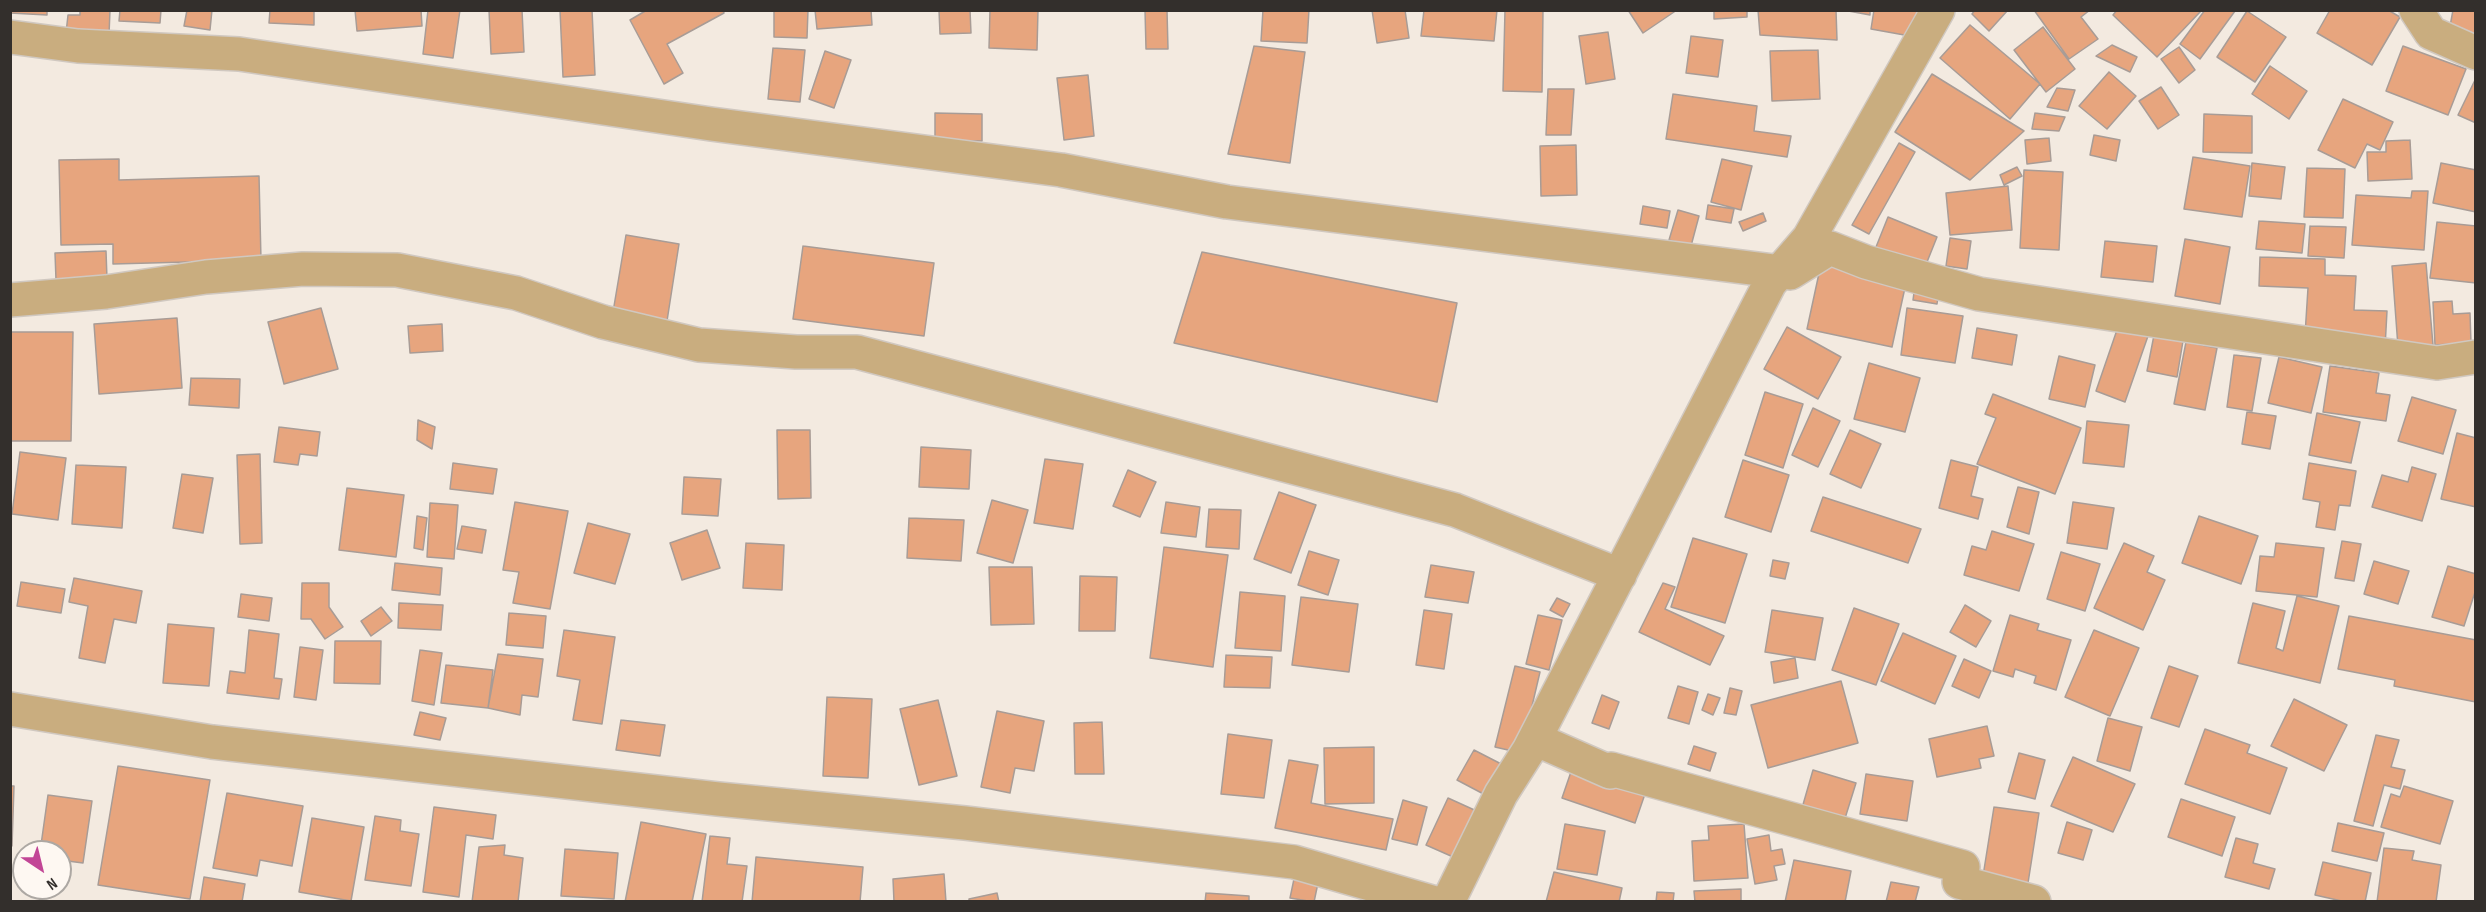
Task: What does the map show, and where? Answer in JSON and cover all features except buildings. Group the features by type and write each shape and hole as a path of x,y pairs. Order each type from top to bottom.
{"street":[{"path":"1448,902 1501,794 1535,739 1770,283 1809,238 1938,10"},
{"path":"2416,10 2431,33 2475,53"},
{"path":"10,37 78,46 239,54 711,124 1061,170 1227,202 1779,272 1790,273 1830,248 1866,262 1979,294 2437,363 2475,357"},
{"path":"10,300 106,292 206,277 303,268 397,270 516,293 603,322 699,345 796,352 857,352 1455,510 1620,575"},
{"path":"10,709 212,742 718,799 966,823 1294,862 1431,902"},
{"path":"1535,739 1610,772 1611,769 1963,867 1959,882 2034,902"}]}
